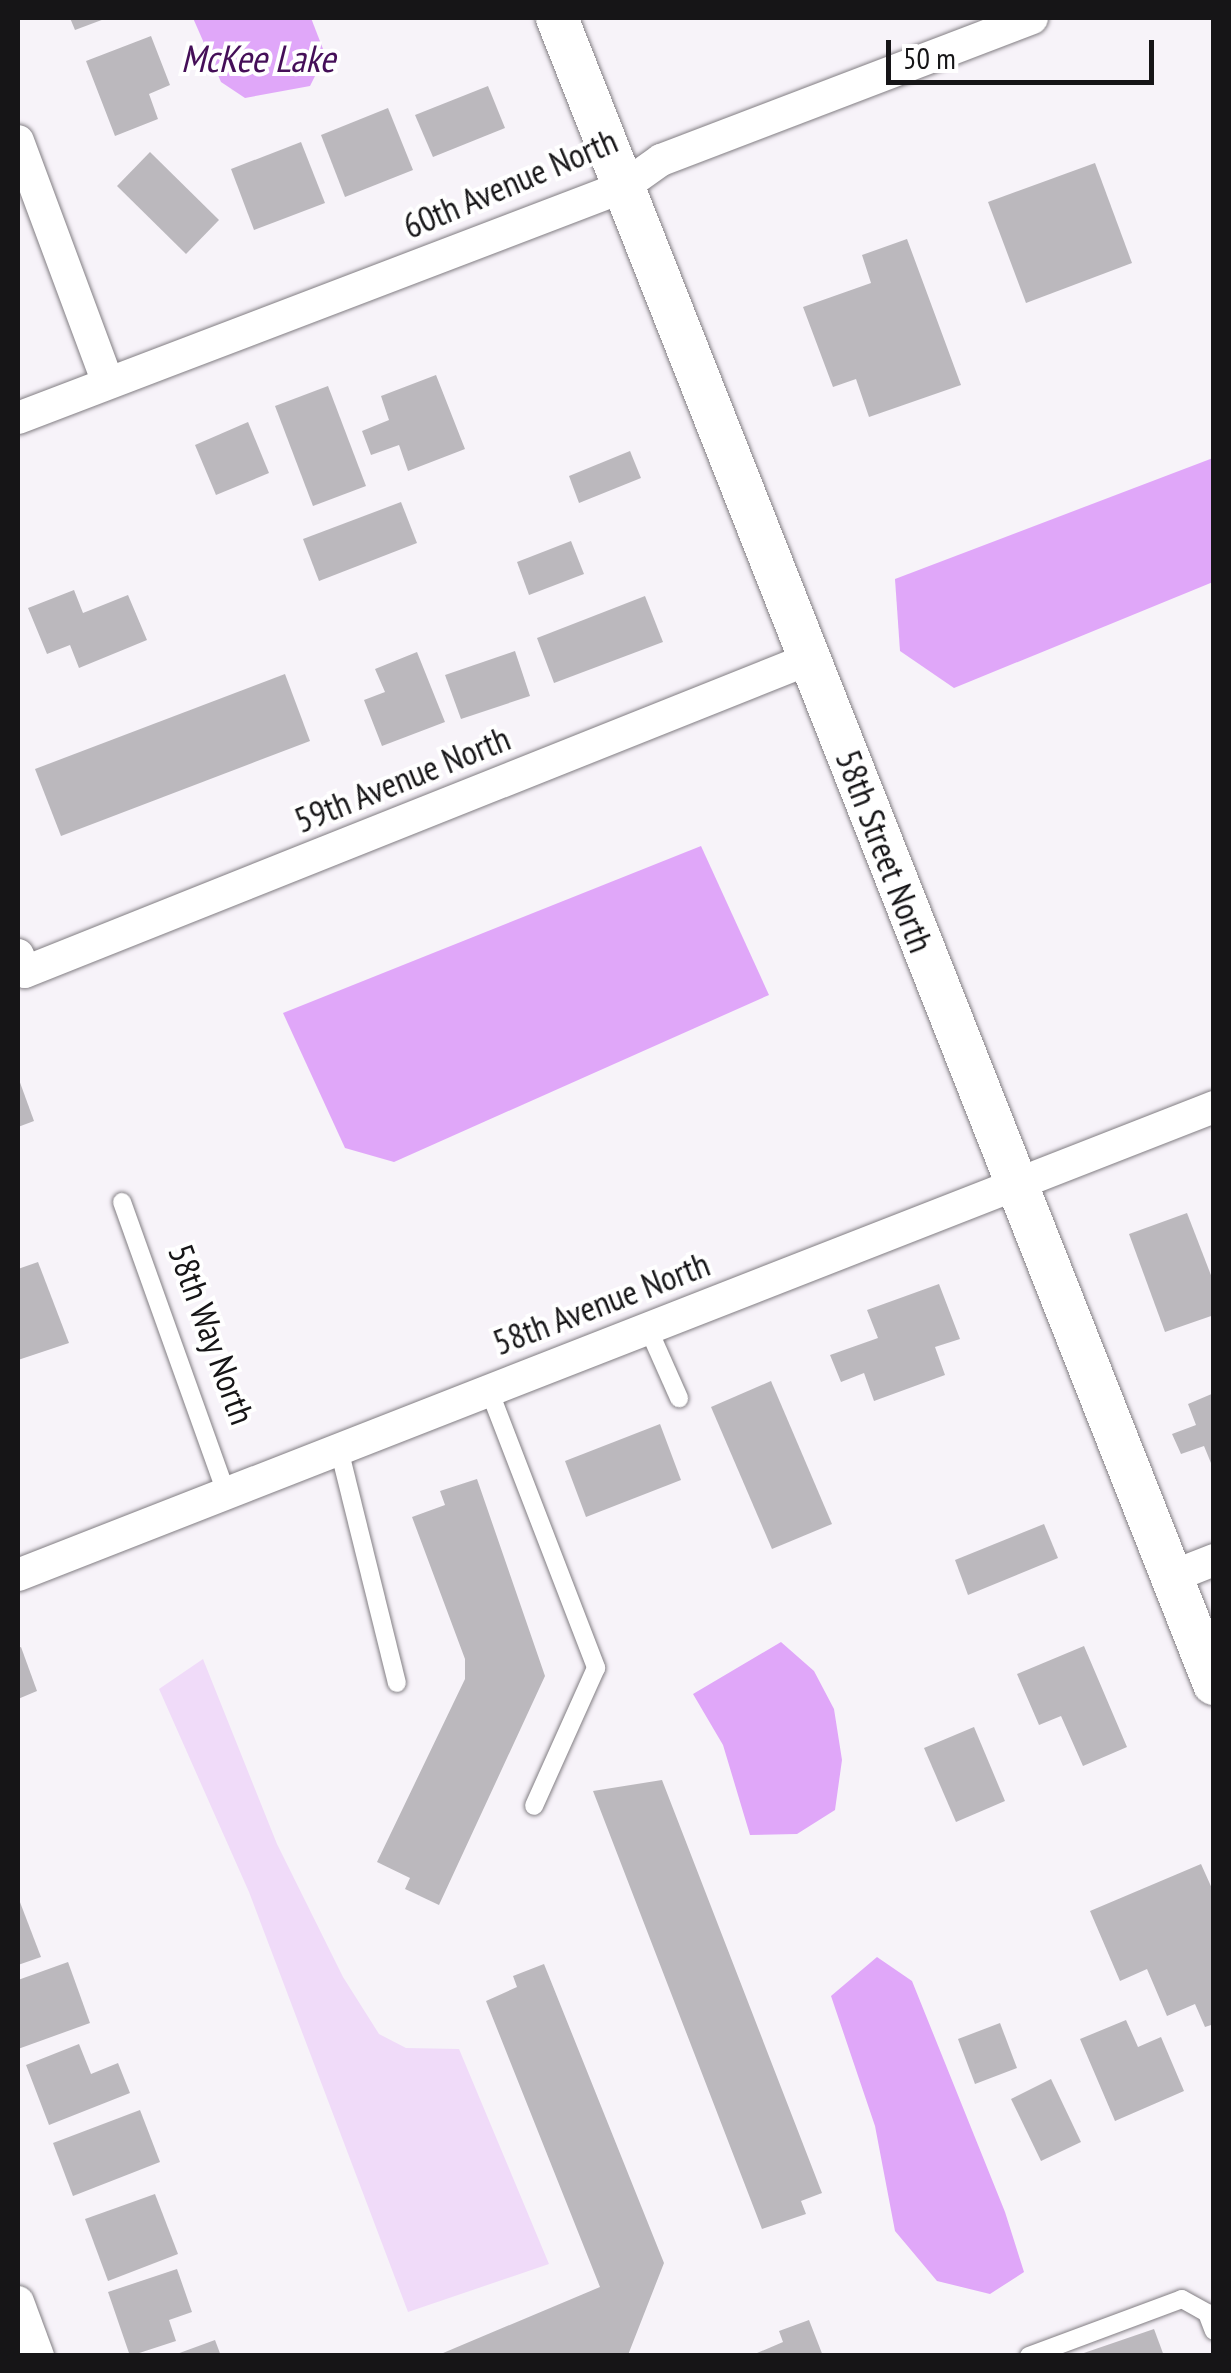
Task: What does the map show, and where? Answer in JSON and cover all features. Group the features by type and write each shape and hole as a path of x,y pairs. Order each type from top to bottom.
{"street":[{"name":"58th Street North","path":"557,18 1214,1684"},
{"name":"60th Avenue North","path":"18,418 623,188 661,160 1032,18"},
{"path":"18,142 108,383"},
{"name":"59th Avenue North","path":"21,964 809,659"},
{"name":"58th Avenue North","path":"18,1576 1214,1107"},
{"path":"1171,1577 1214,1560"},
{"path":"18,2302 38,2356"}],"lane":[{"name":"58th Way North","path":"122,1202 226,1494"},
{"path":"648,1328 679,1398"},
{"path":"488,1390 531,1482 596,1668 534,1806"},
{"path":"339,1449 397,1683"},
{"path":"1029,2356 1063,2349 1182,2299 1206,2314 1214,2330"}],"shaded area":[{"path":"203,1659 277,1844 343,1977 379,2034 406,2048 459,2049 549,2264 408,2312 249,1892 159,1689"}],"water":[{"name":"McKee Lake","path":"193,18 311,18 323,49 319,68 310,86 245,98 221,82"},
{"path":"1213,458 1213,582 954,688 900,651 895,579"},
{"path":"701,846 769,995 394,1162 345,1148 283,1013"},
{"path":"781,1642 814,1671 834,1709 842,1760 835,1810 797,1834 750,1835 723,1745 693,1694"},
{"path":"877,1957 912,1981 1005,2212 1024,2272 990,2294 937,2281 895,2231 875,2126 831,1996"}],"building":[{"path":"70,18 107,18 75,30"},
{"path":"151,36 170,85 149,94 158,119 115,136 86,61"},
{"path":"488,86 505,128 433,157 415,115"},
{"path":"388,108 413,170 345,197 321,135"},
{"path":"301,142 325,203 254,230 231,169"},
{"path":"150,152 219,220 186,254 117,186"},
{"path":"1095,163 1132,263 1026,303 988,202"},
{"path":"907,239 961,385 869,417 856,379 833,387 803,307 871,283 862,255"},
{"path":"436,375 465,449 408,471 399,445 371,455 362,431 389,420 381,396"},
{"path":"328,386 366,486 313,506 275,406"},
{"path":"248,422 269,473 216,495 195,445"},
{"path":"630,451 641,478 579,503 569,476"},
{"path":"401,502 417,543 319,581 303,539"},
{"path":"571,541 584,574 529,595 517,562"},
{"path":"74,590 83,613 128,595 147,640 79,668 70,645 47,654 28,608"},
{"path":"645,596 663,642 554,683 537,638"},
{"path":"515,651 530,696 461,719 445,675"},
{"path":"417,652 445,722 382,746 364,700 385,692 375,669"},
{"path":"285,674 310,741 61,836 35,769"},
{"path":"18,1077 34,1121 18,1127"},
{"path":"1187,1213 1214,1283 1214,1315 1165,1332 1129,1234"},
{"path":"38,1262 69,1343 18,1360 18,1269"},
{"path":"939,1284 960,1339 935,1347 945,1375 874,1401 864,1373 841,1382 830,1355 878,1338 867,1310"},
{"path":"771,1381 832,1524 772,1549 711,1407"},
{"path":"1214,1393 1213,1468 1204,1446 1181,1454 1172,1434 1196,1425 1188,1404"},
{"path":"660,1424 681,1480 586,1517 565,1461"},
{"path":"477,1479 545,1676 439,1905 405,1889 410,1878 377,1862 465,1679 465,1659 412,1517 445,1505 440,1491"},
{"path":"1044,1524 1058,1558 968,1595 955,1560"},
{"path":"1084,1646 1127,1747 1083,1766 1061,1716 1039,1725 1017,1674"},
{"path":"21,1647 37,1691 18,1699 18,1648"},
{"path":"974,1727 1005,1801 956,1822 924,1748"},
{"path":"662,1780 822,2193 801,2201 806,2214 762,2229 593,1791"},
{"path":"1201,1864 1214,1893 1214,2024 1205,2027 1195,2004 1167,2016 1147,1969 1120,1981 1090,1911"},
{"path":"18,1897 41,1957 18,1965"},
{"path":"68,1962 90,2023 18,2049 18,1980"},
{"path":"544,1964 664,2263 628,2355 436,2356 600,2287 486,2001 517,1987 513,1976"},
{"path":"1126,2020 1138,2047 1161,2037 1184,2091 1115,2121 1080,2039"},
{"path":"1000,2023 1017,2068 975,2084 958,2039"},
{"path":"79,2044 91,2074 118,2063 130,2093 49,2125 26,2065"},
{"path":"1051,2079 1081,2142 1041,2161 1011,2099"},
{"path":"140,2110 160,2162 73,2196 53,2143"},
{"path":"155,2194 178,2254 108,2281 85,2219"},
{"path":"177,2269 192,2312 169,2320 176,2341 130,2356 108,2292"},
{"path":"809,2320 823,2356 750,2356 783,2342 779,2331"},
{"path":"1154,2329 1164,2356 1078,2355"},
{"path":"215,2340 221,2356 174,2356 174,2355"}]}
